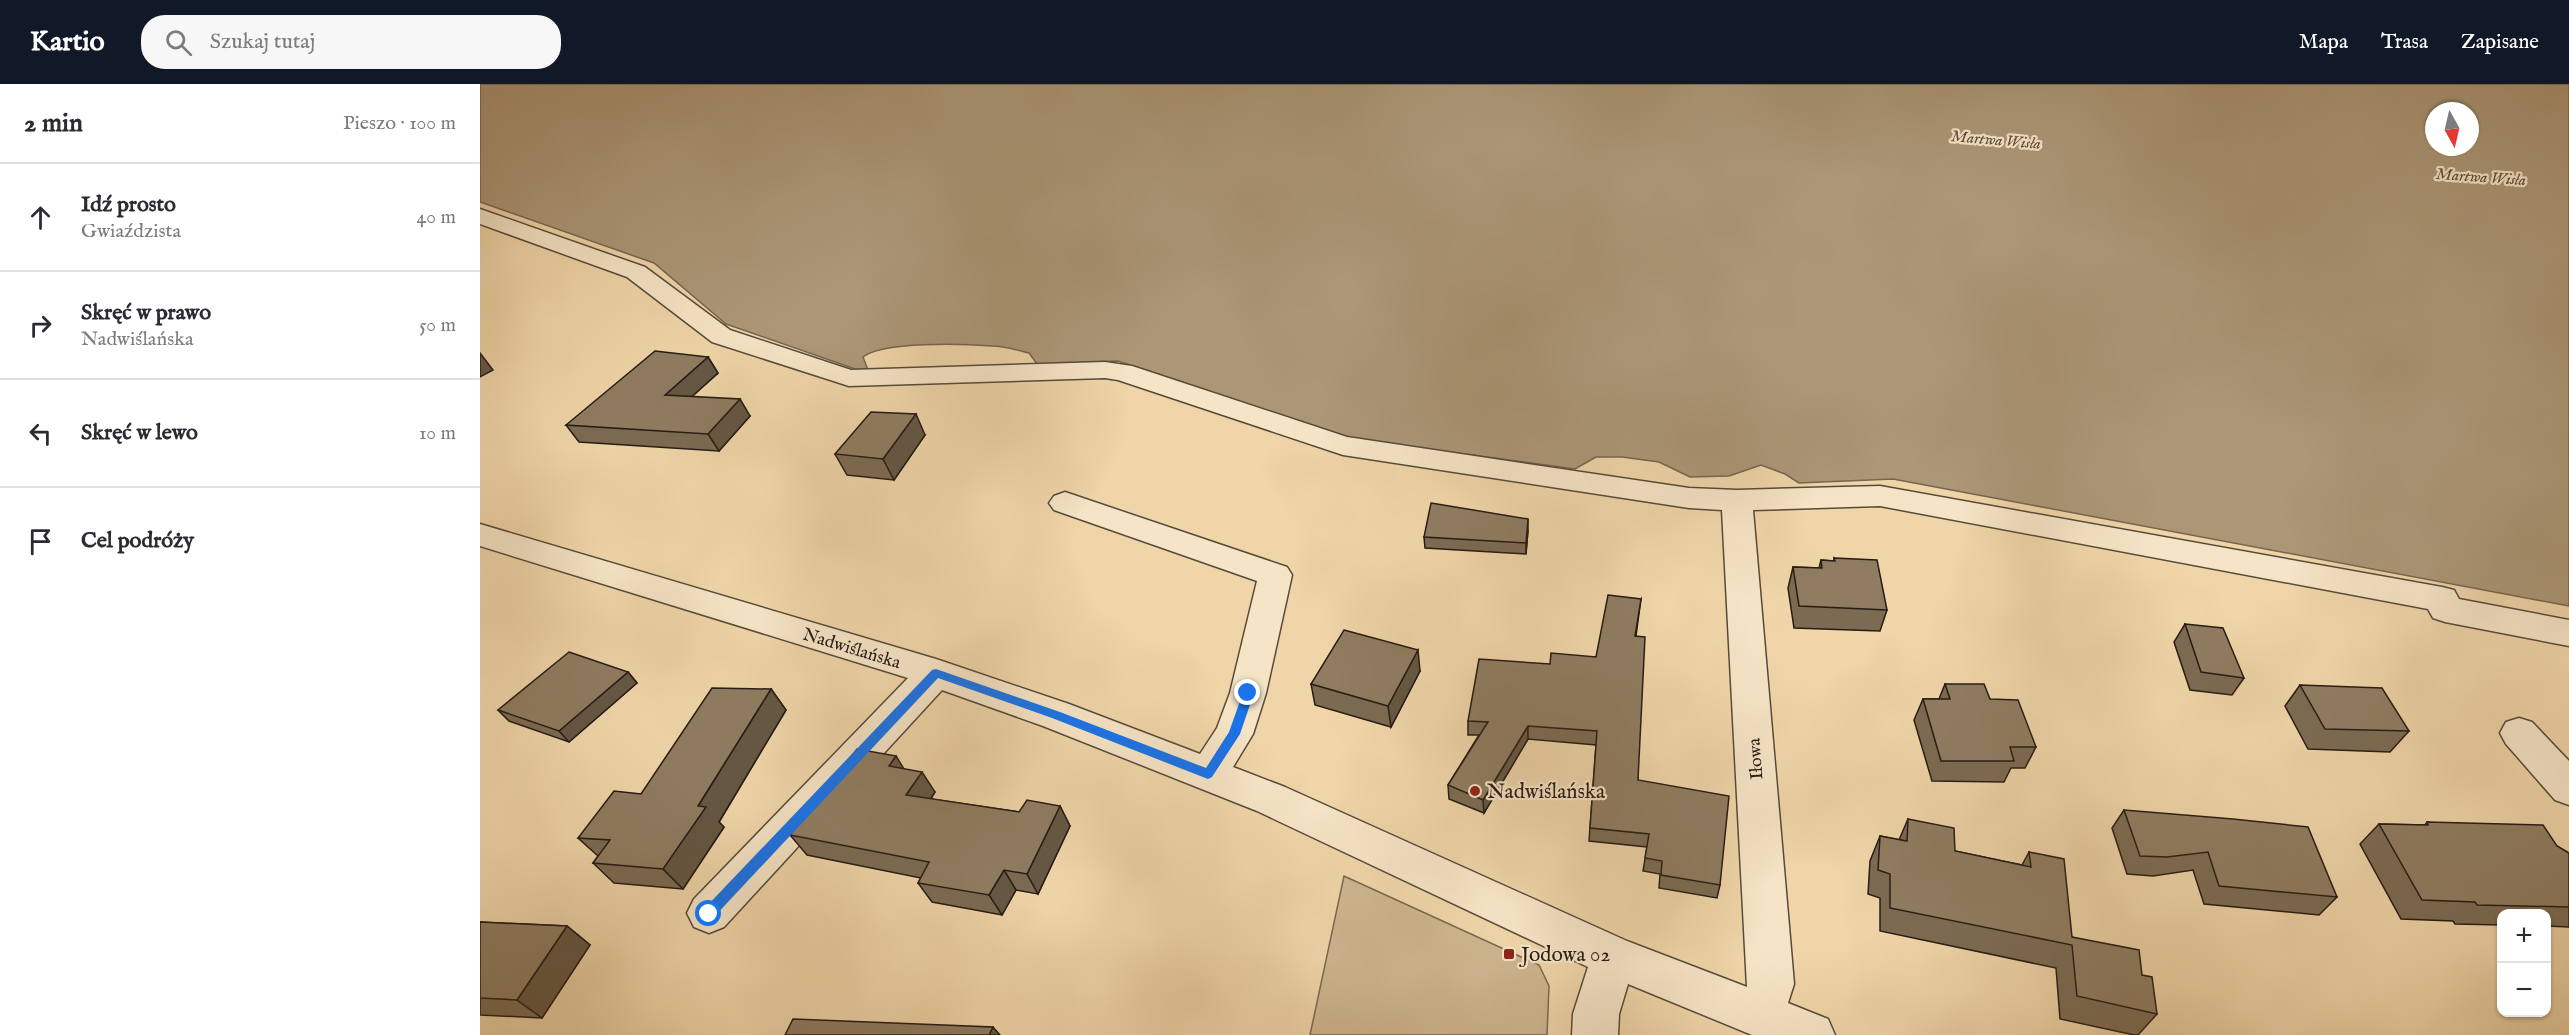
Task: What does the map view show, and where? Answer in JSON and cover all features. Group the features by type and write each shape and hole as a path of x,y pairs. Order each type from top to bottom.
{"street":[{"path":"480,216 636,272 721,336 849,378 1105,370 1122,372 1343,446 1689,498 1737,500 1880,496 2442,599 2445,609 2569,633"},
{"name":"Iłowa","path":"1737,500 1771,984 1761,1016"},
{"path":"1065,503 1275,575 1248,693 1234,734 1208,774"},
{"name":"Nadwiślańska","path":"480,535 936,673 1056,715 1271,799 1614,957 1812,1035"},
{"path":"709,914 936,673"},
{"path":"2519,733 2569,788"},
{"path":"1595,1035 1596,1014 1614,957"}],"shaded area":[{"path":"1344,876 1539,965 1549,986 1547,1035 1310,1035"}],"water":[{"name":"Martwa Wisła","path":"480,84 2569,84 2569,606 1893,479 1799,483 1785,474 1761,465 1729,476 1690,477 1659,462 1622,457 1596,457 1575,469 1353,439 1118,361 1037,364 1029,353 1006,347 924,345 888,348 873,352 863,357 868,370 858,370 726,324 654,263 480,202"}],"building":[{"path":"655,351 708,357 665,395 740,399 708,434 566,425"},
{"path":"871,412 916,414 883,459 835,454"},
{"path":"1431,503 1528,519 1526,543 1424,537"},
{"path":"1834,558 1877,560 1887,610 1799,606 1793,567 1822,568 1821,560 1835,561"},
{"path":"1608,595 1641,599 1635,636 1645,637 1638,780 1729,796 1720,885 1661,875 1662,861 1645,858 1649,834 1590,828 1597,731 1528,726 1483,800 1448,785 1488,722 1468,721 1479,659 1550,664 1551,653 1596,657"},
{"path":"2185,624 2223,628 2244,678 2201,672"},
{"path":"1344,630 1418,650 1388,706 1311,684"},
{"path":"569,652 628,672 559,731 498,710"},
{"path":"1945,684 1984,684 1990,699 2018,700 2036,747 2010,747 2014,761 1941,761 1923,699 1950,699"},
{"path":"2300,685 2382,688 2409,731 2325,729"},
{"path":"712,688 771,689 698,806 706,807 663,869 593,863 610,840 578,838 614,791 641,794"},
{"path":"857,749 896,756 889,766 922,772 906,795 1019,812 1027,800 1060,806 1027,874 1004,870 989,895 918,883 929,862 790,835"},
{"path":"2124,810 2308,827 2337,897 2219,886 2208,852 2167,857 2140,856"},
{"path":"1908,819 1954,828 1955,851 2031,867 2029,852 2064,859 2072,937 2139,950 2142,975 2152,977 2157,1014 2077,996 2072,945 1890,908 1890,874 1878,870 1880,836 1907,841"},
{"path":"2427,822 2543,825 2557,846 2569,853 2569,907 2477,905 2475,902 2422,900 2379,824 2428,825"},
{"path":"480,922 567,926 517,1000 480,998"},
{"path":"793,1019 993,1027 989,1035 785,1035"}],"place":[{"name":"Nadwiślańska","path":"1475,791"},
{"name":"Jodowa 02","path":"1509,954"}],"route":[{"path":"709,914 936,673 1056,715 1208,774 1234,734 1248,693"}]}
